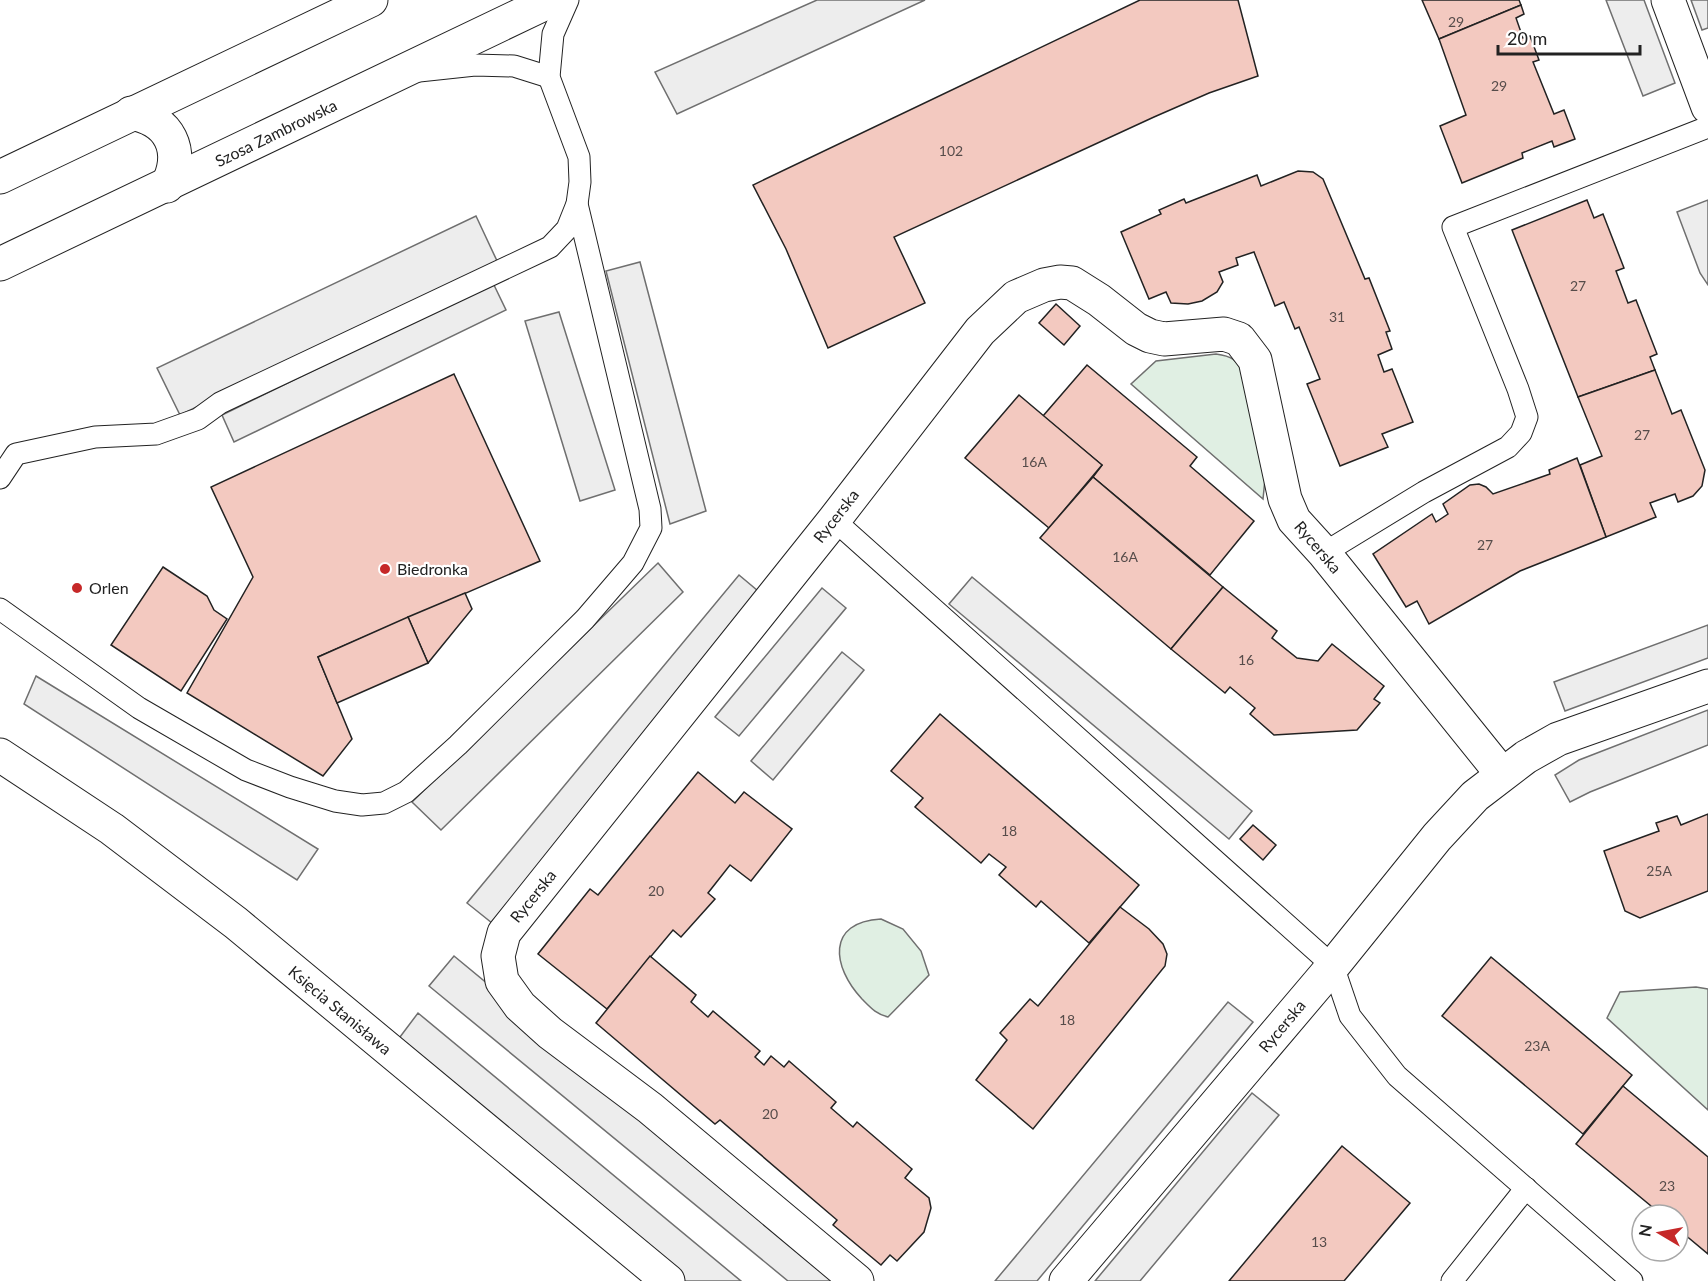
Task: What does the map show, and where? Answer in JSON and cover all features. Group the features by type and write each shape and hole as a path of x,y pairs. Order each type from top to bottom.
{"street":[{"path":"0,177 371,0"},
{"name":"Szosa Zambrowska","path":"0,264 552,0"},
{"path":"1668,0 1708,107"},
{"path":"131,113 157,122 167,132 176,159 167,186"},
{"name":"Rycerska","path":"857,1281 650,1108 550,1033 527,1012 502,981 498,956 504,933 834,520 980,331 1016,297 1044,285 1060,282 1072,283 1099,300 1136,329 1150,336 1164,339 1224,334 1239,339 1255,360 1285,499 1294,520 1324,553 1502,774"},
{"name":"Rycerska","path":"1066,1281 1333,966 1437,837 1475,796 1502,774 1558,739 1708,686"},
{"name":"Księcia Stanisława","path":"0,755 112,829 236,923 668,1281"}],"lane":[{"path":"0,478 16,454 95,437 156,434 198,419 220,403 550,247 567,229 577,204 580,182 579,157 549,76 553,34 568,0"},
{"path":"399,74 475,65 514,66 549,76"},
{"path":"1324,553 1424,492 1508,447 1521,433 1527,417 1518,389 1453,227 1708,128"},
{"path":"0,609 139,708 246,770 314,796 362,805 384,803 406,792 458,745 585,619 633,562 651,528 650,509 577,204"},
{"path":"834,520 1333,966 1350,1016 1397,1076 1632,1281"},
{"path":"1452,1281 1526,1188"}],"green space":[{"path":"1216,354 1233,360 1243,374 1265,479 1263,499 1131,384 1156,361"},
{"path":"881,919 903,929 921,951 929,975 888,1017 871,1008 862,999 852,986 840,960 843,937 851,928 863,922"},
{"path":"1696,987 1708,989 1708,1110 1607,1018 1620,992"}],"shaded area":[{"path":"817,0 925,0 677,114 655,72"},
{"path":"1606,0 1644,0 1675,83 1643,96"},
{"path":"1691,0 1708,0 1708,28 1702,30"},
{"path":"1708,200 1708,285 1700,273 1677,212"},
{"path":"476,216 498,263 180,415 157,368"},
{"path":"640,262 706,511 670,524 606,271"},
{"path":"493,283 506,310 234,442 222,415"},
{"path":"559,312 615,490 580,501 525,321"},
{"path":"658,563 683,592 441,830 412,802"},
{"path":"739,575 764,596 492,923 467,903"},
{"path":"972,577 1252,811 1229,839 949,604"},
{"path":"822,588 846,608 739,736 715,717"},
{"path":"1708,625 1708,658 1565,711 1554,682"},
{"path":"842,652 864,670 773,780 751,761"},
{"path":"36,676 318,849 297,880 24,704"},
{"path":"1708,710 1708,745 1570,802 1555,775 1579,760"},
{"path":"454,956 848,1281 788,1281 429,986"},
{"path":"1228,1002 1253,1022 1037,1281 995,1281"},
{"path":"418,1013 741,1281 677,1281 394,1045"},
{"path":"1252,1093 1279,1115 1140,1281 1095,1281"}],"building":[{"path":"1140,0 1238,0 1258,76 1209,93 1154,117 894,237 925,303 828,348 786,249 753,185"},
{"path":"1422,0 1519,0 1521,5 1439,39"},
{"path":"1521,5 1524,14 1516,18 1523,38 1530,36 1539,60 1533,62 1554,114 1564,110 1575,139 1554,147 1552,141 1522,153 1523,158 1462,183 1440,126 1466,115 1439,39"},
{"path":"1298,171 1313,172 1323,179 1365,279 1369,278 1390,331 1386,332 1392,349 1378,355 1384,372 1392,369 1413,422 1382,434 1388,447 1340,466 1307,384 1320,379 1299,327 1295,329 1284,302 1275,306 1254,252 1236,258 1238,265 1219,272 1223,282 1217,292 1202,301 1188,304 1171,303 1166,292 1149,299 1121,232 1161,214 1159,210 1184,199 1186,203 1257,175 1261,186"},
{"path":"1587,200 1594,218 1603,214 1624,268 1616,271 1628,303 1636,300 1657,354 1650,357 1655,370 1578,397 1512,230"},
{"path":"1056,304 1080,326 1064,345 1039,323"},
{"path":"1087,365 1197,457 1190,466 1254,521 1210,575 1093,477 1102,465 1043,416"},
{"path":"1655,370 1672,414 1681,410 1705,470 1702,486 1693,496 1678,502 1675,494 1650,503 1656,517 1606,537 1580,465 1602,456 1578,397"},
{"name":"Biedronka","path":"454,374 540,561 318,657 352,739 323,776 187,693 253,577 211,487"},
{"path":"1019,395 1102,465 1049,528 965,458"},
{"path":"1577,458 1606,537 1520,571 1429,624 1417,601 1406,607 1373,554 1432,514 1436,522 1448,514 1443,504 1470,485 1479,484 1493,494 1550,474 1549,470"},
{"path":"1093,477 1223,587 1171,649 1040,538"},
{"path":"163,567 207,596 214,610 227,619 181,691 111,645"},
{"path":"1223,587 1277,631 1272,638 1297,658 1318,661 1332,644 1384,686 1374,699 1380,703 1357,730 1274,735 1250,714 1255,708 1230,687 1225,693 1171,649"},
{"path":"465,593 472,609 428,663 408,617"},
{"path":"408,617 428,663 337,703 318,657"},
{"path":"940,714 1139,885 1089,943 1041,901 1036,907 999,875 1006,867 989,854 981,863 915,807 923,798 891,771"},
{"path":"698,772 735,803 744,792 792,829 751,881 730,865 708,893 715,899 681,937 673,930 607,1009 538,954 590,889 598,895"},
{"path":"1708,814 1708,891 1640,918 1625,911 1604,851 1659,831 1656,823 1677,816 1681,825"},
{"path":"1253,825 1276,845 1263,860 1240,839"},
{"path":"1120,907 1149,929 1163,944 1167,954 1165,966 1033,1129 976,1080 1007,1040 1000,1033 1030,999 1038,1006"},
{"path":"650,956 696,995 691,1002 708,1017 713,1011 760,1051 755,1057 764,1065 771,1056 784,1067 789,1061 836,1102 831,1108 853,1127 857,1122 912,1169 905,1178 929,1198 931,1208 924,1232 897,1261 890,1255 881,1265 833,1225 837,1220 720,1120 715,1124 596,1023"},
{"path":"1491,957 1632,1075 1583,1134 1442,1016"},
{"path":"1623,1086 1708,1157 1708,1254 1690,1239 1690,1203 1647,1203 1576,1144"},
{"path":"1342,1146 1410,1203 1344,1281 1229,1281"}],"place":[{"name":"Biedronka","path":"385,569"},
{"name":"Orlen","path":"77,588"}]}
